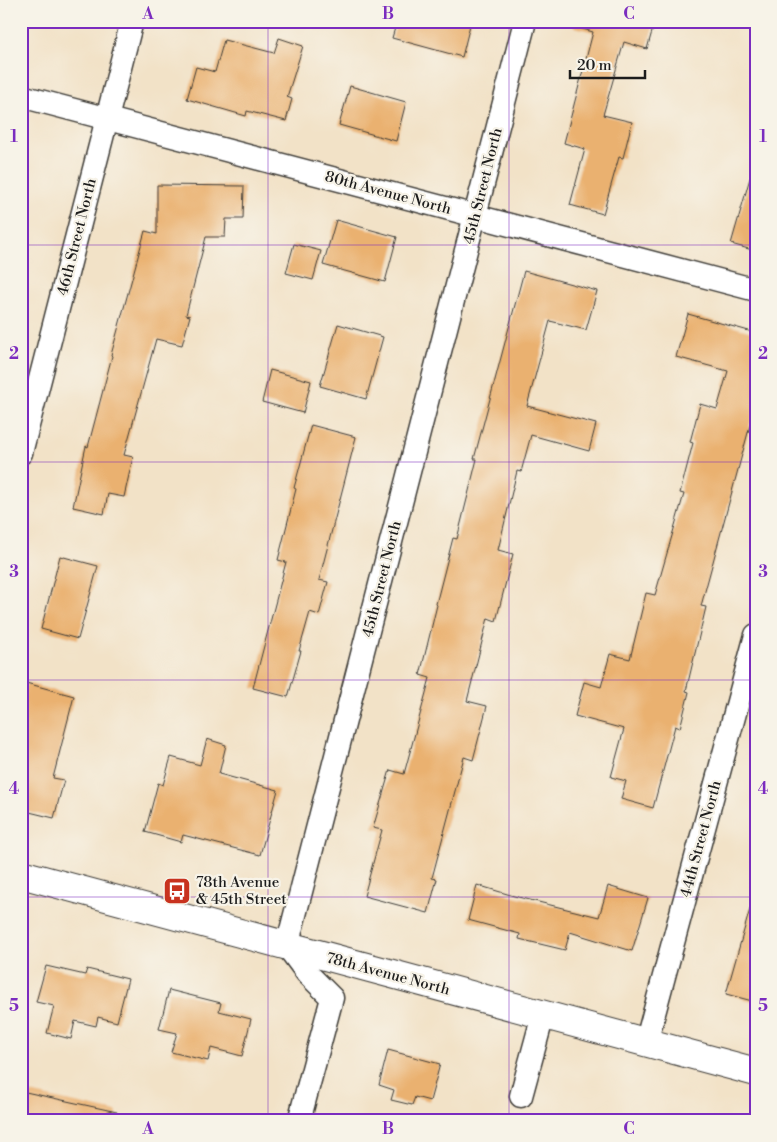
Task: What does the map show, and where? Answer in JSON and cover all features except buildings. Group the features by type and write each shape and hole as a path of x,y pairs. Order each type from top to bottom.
{"street":[{"name":"46th Street North","path":"21,453 132,21"},
{"name":"45th Street North","path":"287,946 525,21"},
{"name":"80th Avenue North","path":"21,96 756,290"},
{"name":"44th Street North","path":"646,1043 756,635"},
{"name":"78th Avenue North","path":"21,874 756,1072"},
{"path":"287,946 307,973 332,998 299,1121"},
{"path":"521,1096 543,1015"}],"place":[{"name":"78th Avenue & 45th Street","path":"177,891"}]}
